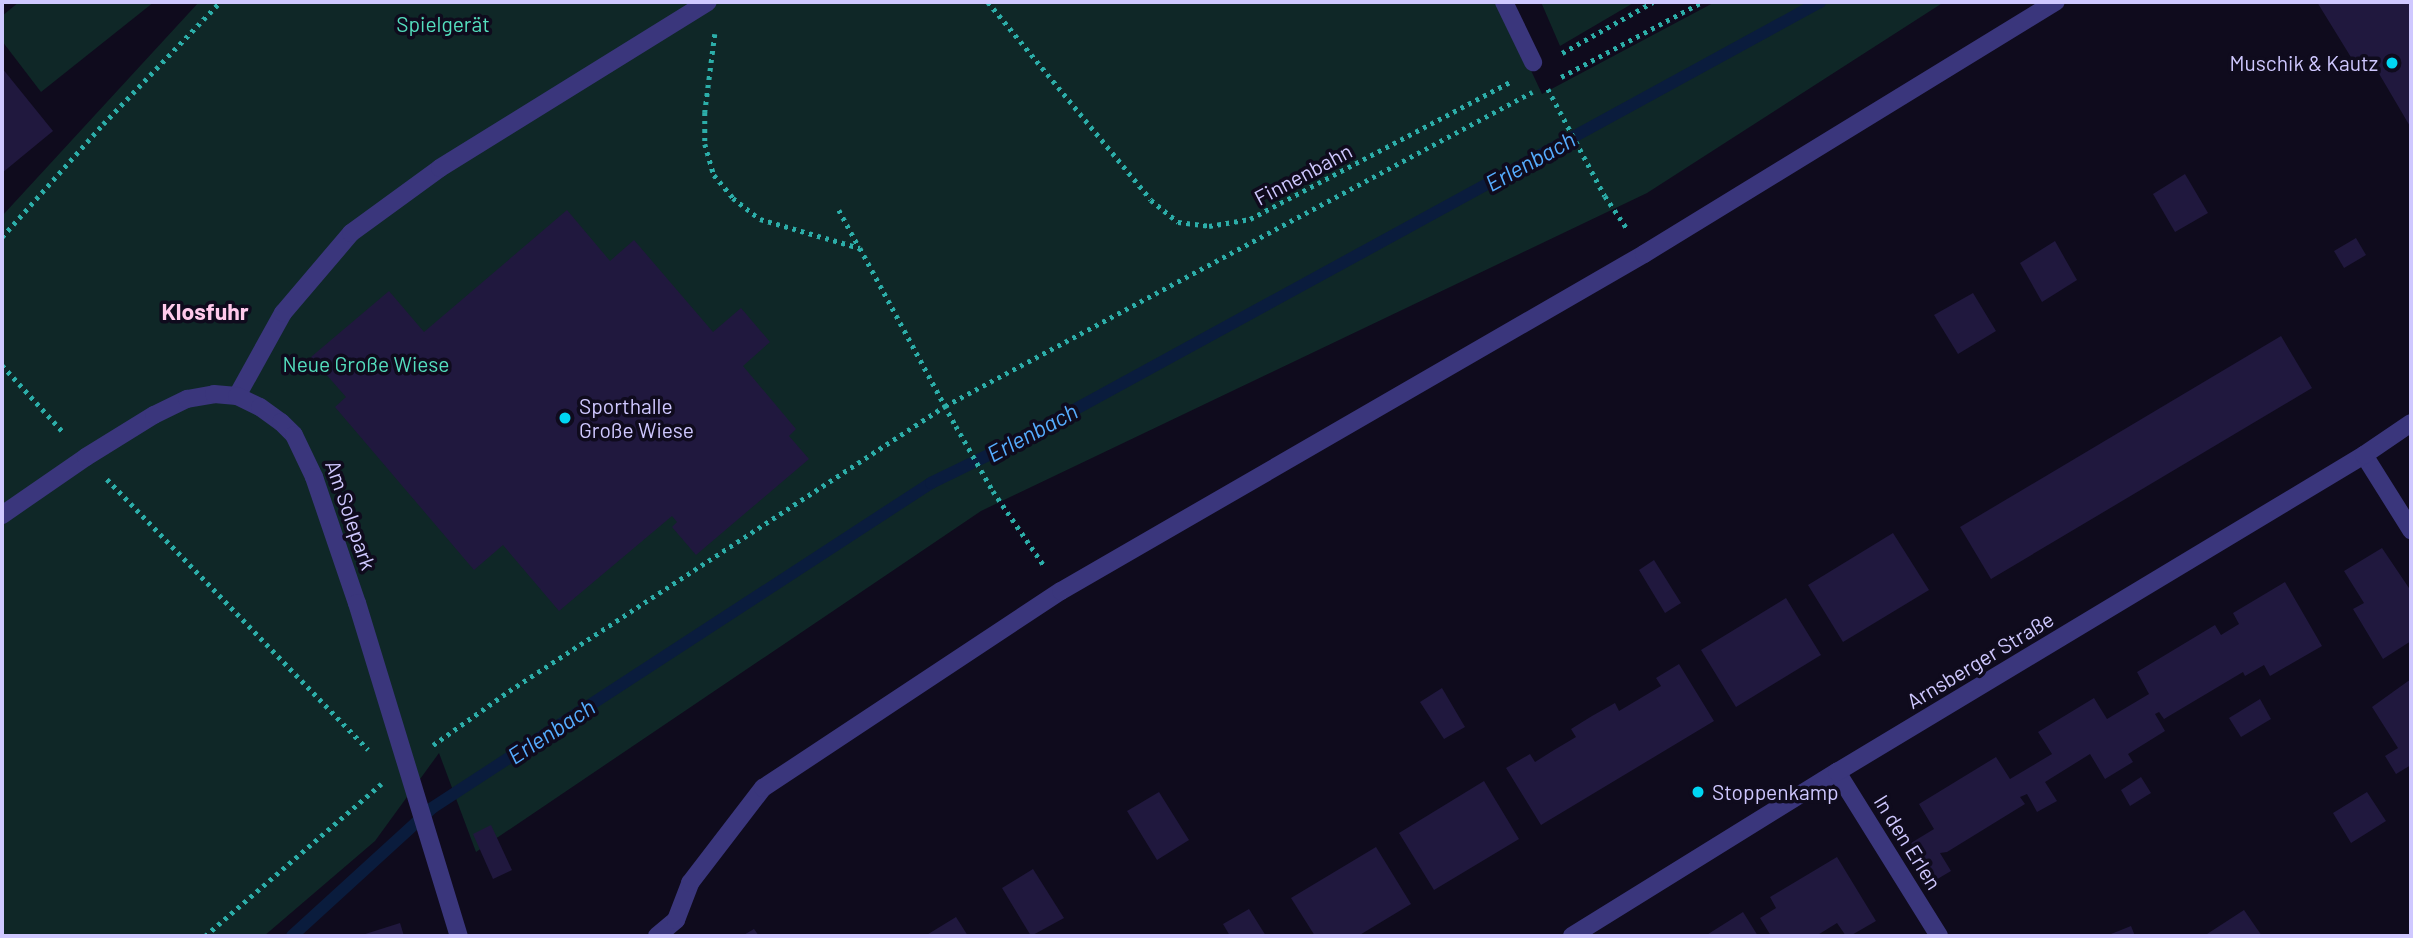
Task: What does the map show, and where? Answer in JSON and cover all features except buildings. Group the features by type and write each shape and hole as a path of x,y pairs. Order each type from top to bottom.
{"street":[{"path":"237,396 284,313 351,233 440,168 708,2"},
{"path":"1504,2 1528,68"},
{"path":"657,936 676,920 690,883 764,788 1061,591 1644,254 2056,2"},
{"name":"Am Solepark","path":"2,515 86,457 154,415 187,400 214,394 237,396 260,407 281,422 294,435 304,453 358,603 399,769 456,928"},
{"name":"Arnsberger Straße","path":"1572,936 1837,772 2364,455 2411,423"},
{"path":"2364,455 2411,530"},
{"name":"In den Erlen","path":"1837,772 1939,936"}],"path":[{"path":"2,237 103,124 220,2"},
{"name":"Finnenbahn","path":"988,2 1151,200 1178,222 1209,226 1251,219 1528,68"},
{"path":"1559,55 1653,2"},
{"path":"1558,78 1702,2"},
{"path":"716,29 705,112 705,144 714,175 733,198 760,219 860,248"},
{"path":"205,936 399,769 509,691 945,406 1534,91"},
{"path":"1560,113 1605,197 1644,254"},
{"path":"839,211 993,491 1061,591"},
{"path":"2,365 86,457 399,769"}],"green space":[{"path":"19,2 154,2 41,92 2,41 2,16"},
{"name":"Neue Große Wiese","path":"199,2 1499,2 1542,94 1715,2 1944,2 1647,193 981,511 476,852 439,753 375,841 264,936 2,936 2,216"},
{"path":"1541,2 1635,2 1560,46"}],"waterway":[{"name":"Erlenbach","path":"292,936 432,808 931,483 1019,440 1820,2"}],"place":[{"name":"Muschik & Kautz","path":"2392,63"},
{"name":"Sporthalle Große Wiese","path":"565,418"},
{"name":"Stoppenkamp","path":"1698,792"}],"district":[{"name":"Klosfuhr","path":"205,311"}],"park label":[{"name":"Spielgerät","path":"443,24"}]}
